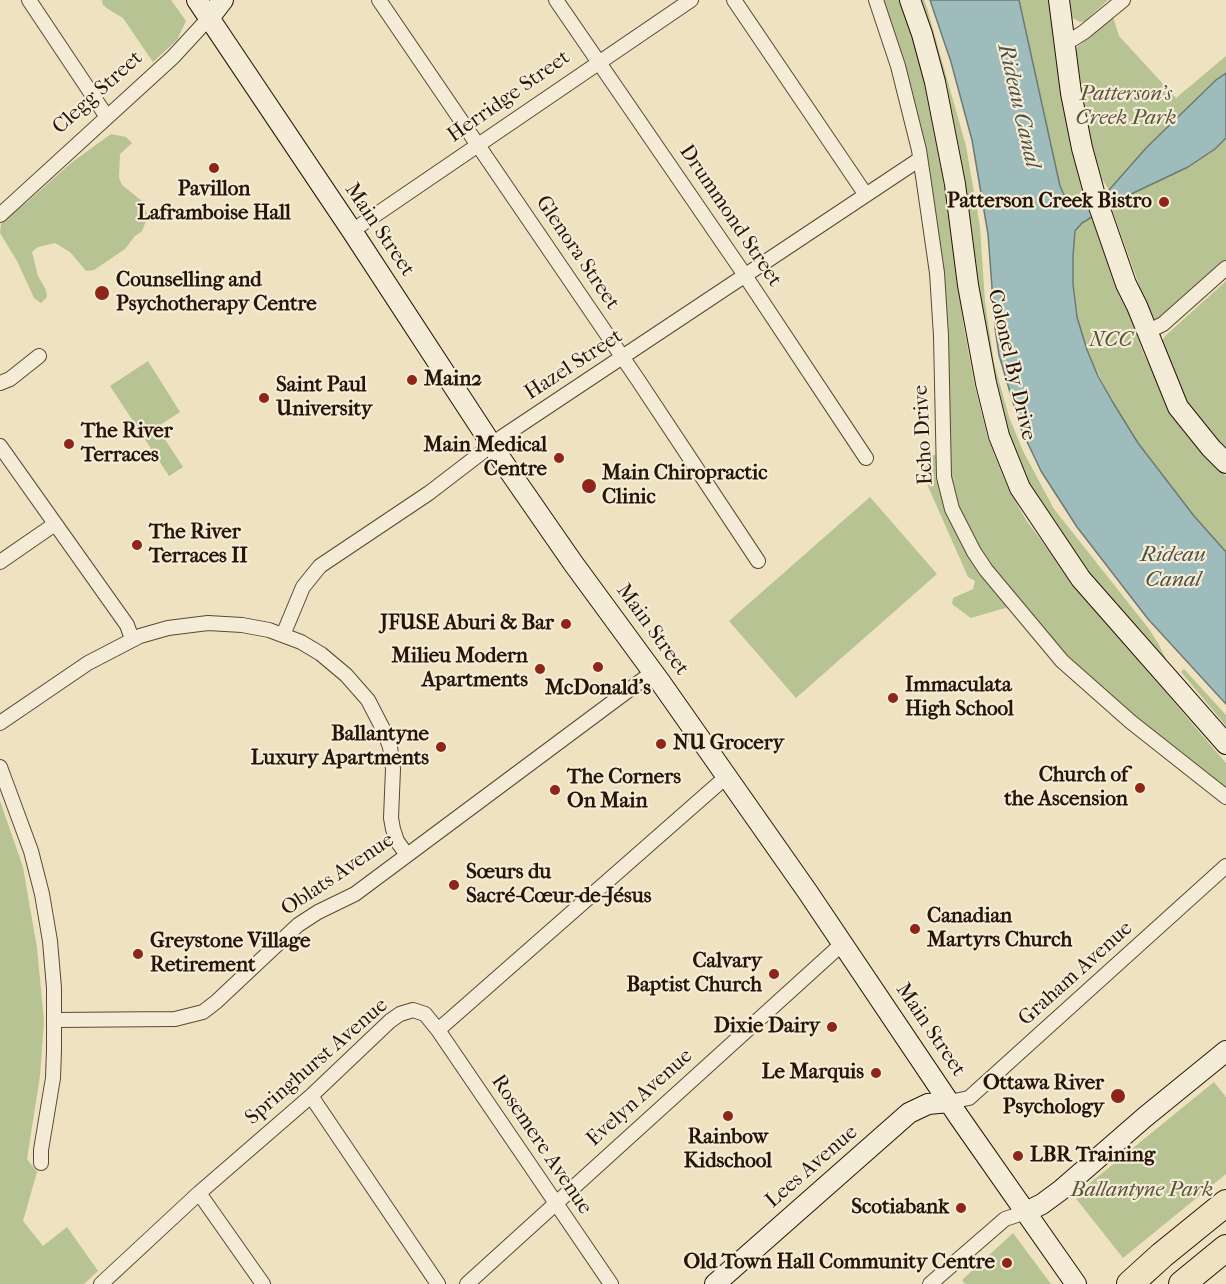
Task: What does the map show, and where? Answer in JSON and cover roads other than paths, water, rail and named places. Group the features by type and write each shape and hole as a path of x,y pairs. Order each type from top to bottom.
{"highway":[{"path":"1130,1284 1226,1203"},
{"path":"1182,1284 1226,1248"}],"main road":[{"name":"Main Street","path":"197,0 352,231 492,446 573,563 653,672 1076,1284"},
{"name":"Clegg Street","path":"209,18 223,0"},
{"name":"Colonel By Drive","path":"910,0 935,82 956,184 968,285 986,383 999,436 1020,488 1081,579 1226,744"},
{"path":"1059,0 1071,93 1082,148 1126,284 1178,407 1204,441 1226,463"},
{"path":"1026,1212 1061,1190 1226,1051"},
{"name":"Lees Avenue","path":"715,1284 909,1113 927,1104 949,1102"}],"street":[{"path":"28,0 107,117"},
{"name":"Glenora Street","path":"379,0 758,561"},
{"name":"Drummond Street","path":"556,0 746,276 866,458"},
{"name":"Herridge Street","path":"352,231 691,0"},
{"path":"734,0 866,195"},
{"name":"Echo Drive","path":"876,0 898,66 920,159 938,273 942,336 944,477 952,509 974,552 1056,653 1131,722 1226,797"},
{"path":"1065,44 1084,32 1118,4"},
{"name":"Clegg Street","path":"0,215 173,57 209,18"},
{"name":"Hazel Street","path":"283,635 303,586 320,566 429,493 492,446 920,159"},
{"path":"1147,332 1163,324 1222,271"},
{"path":"0,383 10,379 39,356"},
{"path":"0,446 127,625 132,639"},
{"path":"0,562 55,524"},
{"path":"0,723 88,663 132,639 168,628 208,623 242,625 283,635 321,654 346,675 373,708 390,747 393,768 393,829 397,841 407,855"},
{"name":"Oblats Avenue","path":"55,1020 175,1018 203,1012 298,925 318,912 356,894 653,672"},
{"path":"0,767 28,840 51,940 55,1020 53,1078 41,1150 41,1163"},
{"path":"438,1030 726,777"},
{"name":"Graham Avenue","path":"949,1102 969,1098 1226,866"},
{"name":"Evelyn Avenue","path":"467,1284 842,944"},
{"name":"Springhurst Avenue","path":"101,1284 199,1193 311,1096 400,1014 413,1010 424,1014 438,1030"},
{"name":"Rosemere Avenue","path":"438,1030 610,1284"},
{"path":"311,1096 438,1284"},
{"path":"199,1193 263,1284"},
{"path":"930,1284 1005,1220 1026,1212"}],"water":[{"name":"Rideau Canal","path":"930,0 1019,0 1060,186 1065,197 1075,203 1083,204 1109,190 1147,147 1226,73 1226,138 1215,149 1188,167 1127,196 1082,223 1075,231 1073,284 1077,317 1087,350 1112,401 1138,443 1194,516 1226,552 1226,704 1148,619 1077,527 1041,471 1021,429 999,355 988,234 972,140 951,62"}],"place":[{"name":"Pavillon Laframboise Hall","path":"214,168"},
{"name":"Patterson Creek Bistro","path":"1164,202"},
{"name":"Counselling and Psychotherapy Centre","path":"102,293"},
{"name":"Main2","path":"412,380"},
{"name":"Saint Paul University","path":"264,398"},
{"name":"The River Terraces","path":"69,444"},
{"name":"Main Medical Centre","path":"559,458"},
{"name":"Main Chiropractic Clinic","path":"589,486"},
{"name":"The River Terraces II","path":"137,545"},
{"name":"JFUSE Aburi & Bar","path":"566,624"},
{"name":"McDonald's","path":"598,667"},
{"name":"Milieu Modern Apartments","path":"540,669"},
{"name":"Immaculata High School","path":"893,698"},
{"name":"NU Grocery","path":"661,744"},
{"name":"Ballantyne Luxury Apartments","path":"441,747"},
{"name":"Church of the Ascension","path":"1140,788"},
{"name":"The Corners On Main","path":"555,790"},
{"name":"Sœurs du Sacré-Cœur-de-Jésus","path":"454,885"},
{"name":"Canadian Martyrs Church","path":"915,929"},
{"name":"Greystone Village Retirement","path":"138,954"},
{"name":"Calvary Baptist Church","path":"774,974"},
{"name":"Dixie Dairy","path":"832,1027"},
{"name":"Le Marquis","path":"876,1073"},
{"name":"Ottawa River Psychology","path":"1118,1096"},
{"name":"Rainbow Kidschool","path":"728,1116"},
{"name":"LBR Training","path":"1018,1156"},
{"name":"Scotiabank","path":"961,1208"},
{"name":"Old Town Hall Community Centre","path":"1007,1263"}],"park label":[{"name":"Patterson's Creek Park","path":"1126,107"},
{"name":"NCC","path":"1111,341"},
{"name":"Ballantyne Park","path":"1142,1191"}]}
